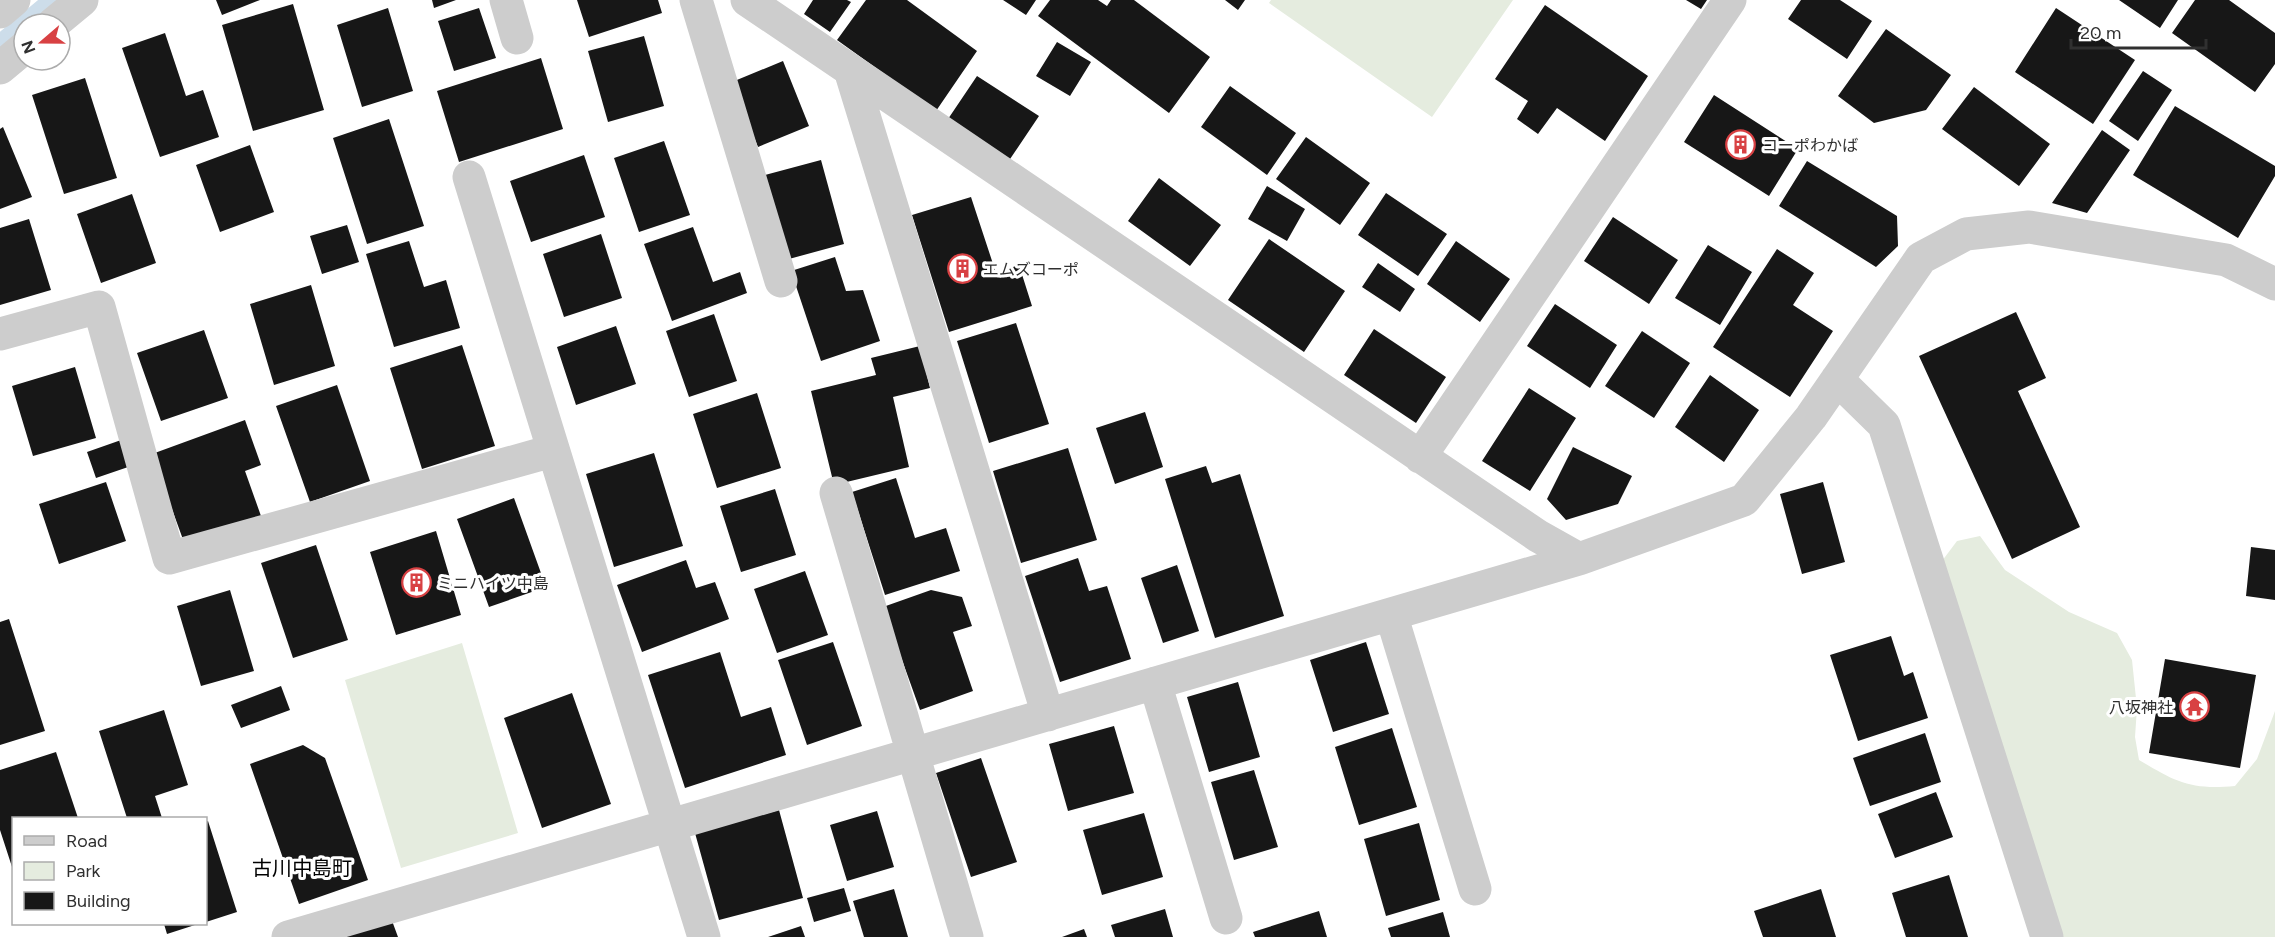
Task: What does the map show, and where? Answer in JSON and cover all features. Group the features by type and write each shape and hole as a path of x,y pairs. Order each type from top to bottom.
{"street":[{"path":"0,12 14,0"},
{"path":"68,12 82,0"},
{"path":"506,0 517,38"},
{"path":"696,0 781,281"},
{"path":"747,0 785,11 850,70 1420,457 1538,536 1579,559"},
{"path":"1420,457 1730,0"},
{"path":"0,68 12,58"},
{"path":"850,70 1048,715"},
{"path":"469,177 704,937"},
{"path":"288,937 1579,559 1744,500 1811,417 1922,258 1966,234 2029,226 2226,260 2275,284"},
{"path":"0,334 99,307 169,558 552,451"},
{"path":"1837,379 1884,425 2047,937"},
{"path":"836,493 967,937"},
{"path":"1391,614 1475,889"},
{"path":"1155,683 1226,918"}],"green space":[{"path":"1271,0 1513,0 1432,117 1269,3"},
{"path":"1980,536 2005,570 2069,612 2117,633 2132,660 2137,708 2135,737 2139,760 2184,783 2206,787 2235,786 2257,759 2275,711 2275,937 2060,937 1942,561 1957,541"},
{"path":"462,643 518,833 401,868 345,680"}],"building":[{"path":"216,0 260,0 222,15"},
{"path":"432,0 456,0 434,8"},
{"path":"577,0 658,0 662,13 589,37"},
{"path":"813,0 851,2 830,32 804,14"},
{"path":"866,0 907,0 977,51 936,111 837,40"},
{"path":"1003,0 1036,0 1026,15"},
{"path":"1050,0 1098,0 1107,6 1111,0 1134,0 1210,57 1169,113 1038,16"},
{"path":"1225,0 1245,0 1238,10"},
{"path":"1686,0 1707,0 1701,9"},
{"path":"1801,0 1840,0 1872,21 1847,59 1788,19"},
{"path":"2119,0 2178,0 2160,28"},
{"path":"2195,0 2229,0 2275,33 2275,64 2255,92 2172,33"},
{"path":"293,4 324,110 253,131 222,25"},
{"path":"1545,5 1648,76 1605,141 1557,108 1538,134 1517,119 1528,101 1495,79"},
{"path":"388,8 413,91 362,107 337,25"},
{"path":"479,8 496,58 454,71 438,21"},
{"path":"2056,8 2135,60 2093,124 2015,72"},
{"path":"1886,29 1951,75 1926,110 1874,123 1838,96"},
{"path":"165,33 186,96 203,90 219,137 160,157 122,48"},
{"path":"644,36 664,106 608,122 588,51"},
{"path":"1057,42 1091,62 1070,96 1036,76"},
{"path":"541,58 563,129 459,162 437,91"},
{"path":"783,61 809,126 758,147 732,82"},
{"path":"2143,71 2172,90 2138,141 2109,121"},
{"path":"977,76 1039,116 1008,162 946,122"},
{"path":"85,78 117,178 64,194 32,95"},
{"path":"1230,86 1296,133 1267,175 1201,127"},
{"path":"1974,87 2050,144 2019,186 1942,129"},
{"name":"コーポわかば","path":"1714,95 1798,149 1769,196 1684,142"},
{"path":"2175,106 2275,166 2275,176 2238,238 2133,175"},
{"path":"389,119 424,226 367,244 333,138"},
{"path":"3,127 32,197 0,209 0,129"},
{"path":"2102,130 2130,150 2087,213 2052,203"},
{"path":"1306,137 1370,183 1340,225 1276,179"},
{"path":"664,141 690,215 639,232 614,158"},
{"path":"250,145 274,212 220,232 196,165"},
{"path":"584,155 605,217 531,242 510,181"},
{"path":"821,160 844,244 789,259 765,175"},
{"path":"1807,161 1897,216 1898,246 1876,267 1779,206"},
{"path":"1159,178 1221,225 1190,266 1128,221"},
{"path":"1267,186 1305,209 1287,241 1248,219"},
{"path":"1386,193 1447,234 1418,276 1358,235"},
{"path":"132,194 156,263 101,283 77,214"},
{"name":"エムズコーポ","path":"971,197 996,273 1019,265 1032,306 949,332 912,215"},
{"path":"1613,217 1678,260 1649,304 1584,261"},
{"path":"29,219 51,290 0,305 0,228"},
{"path":"347,225 359,262 322,274 310,236"},
{"path":"693,227 713,282 740,272 747,293 672,321 644,244"},
{"path":"601,234 622,298 564,317 543,254"},
{"path":"1269,239 1345,291 1304,352 1228,300"},
{"path":"409,241 424,287 446,280 460,328 394,347 366,254"},
{"path":"1456,241 1510,279 1480,322 1427,284"},
{"path":"1708,245 1752,272 1720,325 1675,298"},
{"path":"1777,249 1814,273 1793,305 1833,331 1790,397 1713,347"},
{"path":"835,257 846,291 863,290 880,341 821,361 791,271"},
{"path":"1378,263 1415,289 1400,312 1362,287"},
{"path":"311,285 335,366 274,385 250,304"},
{"path":"1555,304 1617,345 1590,388 1527,346"},
{"path":"2016,312 2046,378 2018,391 2080,527 2012,559 1919,356"},
{"path":"714,314 737,381 689,397 666,331"},
{"path":"1016,323 1049,424 989,443 957,341"},
{"path":"616,326 636,384 576,405 557,347"},
{"path":"1374,329 1446,377 1416,423 1344,375"},
{"path":"204,330 228,398 161,421 137,353"},
{"path":"1642,331 1690,363 1654,418 1605,386"},
{"path":"462,345 495,446 422,469 390,368"},
{"path":"920,346 930,388 893,397 909,467 834,485 811,391 876,375 871,358"},
{"path":"75,367 96,438 33,456 12,386"},
{"path":"1710,375 1759,410 1724,462 1675,427"},
{"path":"337,385 370,481 310,502 276,406"},
{"path":"1529,388 1576,418 1530,491 1482,461"},
{"path":"757,393 781,468 717,488 693,414"},
{"path":"1145,412 1163,467 1115,484 1096,428"},
{"path":"245,420 261,465 245,471 261,516 185,545 152,454"},
{"path":"124,439 134,465 96,478 87,452"},
{"path":"1573,447 1632,476 1618,504 1566,520 1547,499"},
{"path":"1068,448 1097,540 1021,563 993,471"},
{"path":"654,453 683,546 614,567 586,474"},
{"path":"1206,466 1212,483 1240,474 1284,616 1215,638 1165,479"},
{"path":"896,478 915,538 946,528 960,571 885,595 852,492"},
{"path":"106,482 126,541 59,564 39,504"},
{"path":"1823,482 1845,562 1802,574 1780,494"},
{"path":"775,489 796,555 741,572 720,506"},
{"path":"514,498 546,587 489,607 457,519"},
{"name":"ミニハイツ中島","path":"436,531 461,615 396,635 370,552"},
{"path":"316,545 348,640 293,658 261,563"},
{"path":"2251,547 2275,550 2275,600 2246,596"},
{"path":"1078,558 1089,591 1107,586 1131,659 1060,682 1025,576"},
{"path":"686,560 696,588 715,582 729,619 642,652 617,585"},
{"path":"1177,565 1199,631 1163,643 1141,578"},
{"path":"805,571 828,635 777,653 754,589"},
{"path":"230,590 254,671 201,686 177,606"},
{"path":"931,590 962,597 972,626 953,632 973,691 920,710 883,607"},
{"path":"9,619 45,731 0,745 0,622"},
{"path":"1891,636 1904,676 1913,672 1928,718 1858,741 1830,655"},
{"path":"833,642 862,726 807,745 778,660"},
{"path":"1366,642 1389,714 1333,732 1310,660"},
{"path":"720,652 741,717 771,707 786,755 685,788 648,675"},
{"path":"2165,659 2256,675 2240,768 2149,753"},
{"path":"1238,682 1260,757 1209,772 1187,697"},
{"path":"281,686 290,710 241,728 231,705"},
{"path":"572,693 611,804 542,828 504,718"},
{"path":"164,710 188,785 155,796 162,817 127,817 99,731"},
{"path":"1114,726 1134,793 1068,811 1049,744"},
{"path":"1392,728 1417,807 1359,825 1335,747"},
{"path":"1925,733 1941,782 1870,806 1853,758"},
{"path":"303,745 325,758 368,880 299,904 250,764"},
{"path":"56,752 78,817 12,817 12,867 0,830 0,770"},
{"path":"981,758 1017,862 971,877 936,773"},
{"path":"1254,770 1278,847 1234,860 1211,782"},
{"path":"1936,792 1953,837 1895,858 1878,814"},
{"path":"779,810 803,898 719,920 695,833"},
{"path":"877,811 894,867 847,881 830,825"},
{"path":"1144,813 1163,877 1102,895 1083,830"},
{"path":"207,822 237,912 207,922"},
{"path":"1419,823 1440,900 1386,916 1364,839"},
{"path":"1949,875 1968,937 1906,937 1892,893"},
{"path":"844,888 851,911 814,922 807,898"},
{"path":"894,889 908,937 864,937 853,901"},
{"path":"1821,889 1836,937 1763,937 1754,911"},
{"path":"1165,909 1173,937 1115,937 1111,925"},
{"path":"1319,911 1327,937 1255,937 1253,932"},
{"path":"1443,912 1450,937 1391,937 1388,928"},
{"path":"391,918 398,937 338,937"},
{"path":"164,925 195,925 167,934"},
{"path":"801,926 805,937 768,937"},
{"path":"1084,929 1087,937 1062,937"}],"waterway":[{"path":"0,41 49,0"}],"place":[{"name":"コーポわかば","path":"1741,145"},
{"name":"エムズコーポ","path":"962,269"},
{"name":"ミニハイツ中島","path":"416,583"},
{"name":"八坂神社","path":"2194,707"}],"district":[{"name":"古川中島町","path":"302,868"}]}
